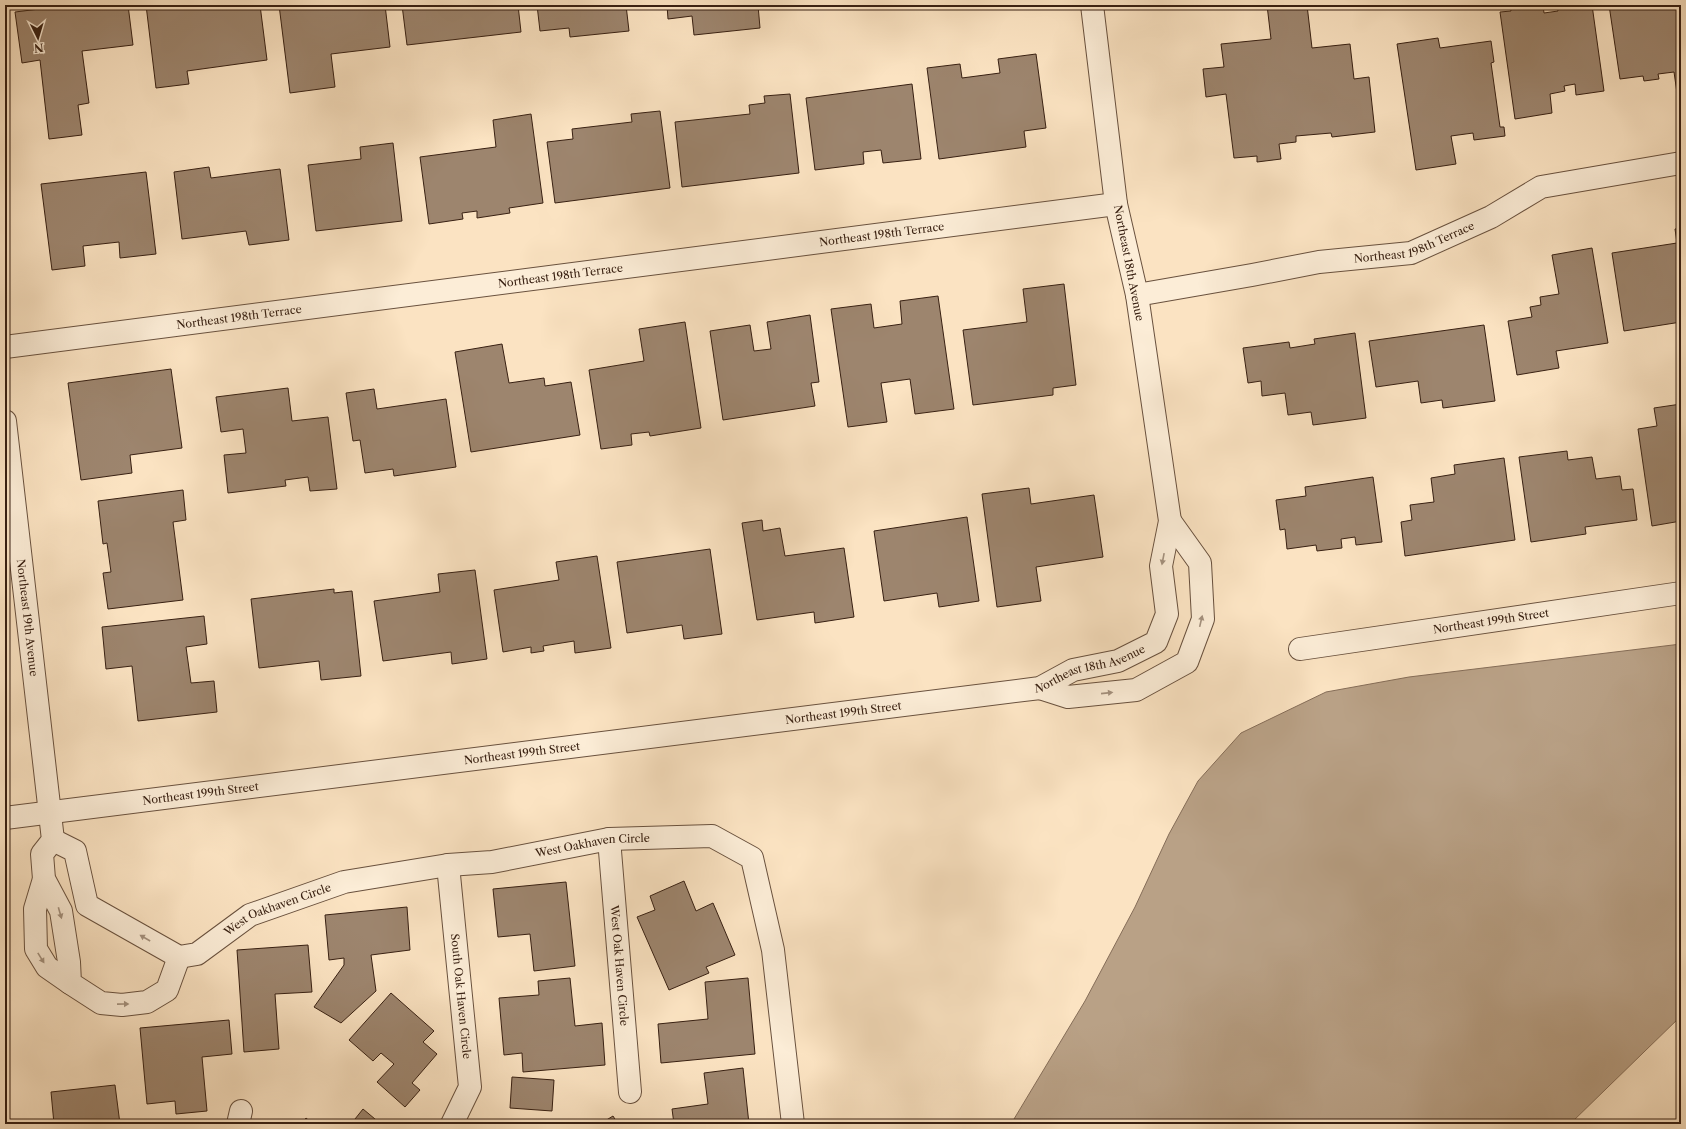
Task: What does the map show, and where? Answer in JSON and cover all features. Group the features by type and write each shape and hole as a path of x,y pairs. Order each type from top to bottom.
{"street":[{"name":"Northeast 18th Avenue","path":"1040,688 1073,670 1118,661 1156,642 1167,614 1161,566 1170,521 1137,294 1116,204 1092,5"},
{"name":"Northeast 198th Terrace","path":"1137,294 1252,275 1319,262 1411,253 1491,217 1541,187 1681,163"},
{"name":"Northeast 198th Terrace","path":"5,347 1116,204"},
{"name":"Northeast 19th Avenue","path":"5,421 51,813"},
{"name":"Northeast 18th Avenue","path":"1040,688 1068,697 1136,690 1187,662 1203,619 1200,563 1170,521"},
{"name":"Northeast 199th Street","path":"1300,648 1681,593"},
{"name":"Northeast 199th Street","path":"5,818 1040,688"},
{"path":"51,813 54,840 42,854 44,879 35,909 36,949 47,967 101,1003 122,1005 147,1002 167,990 179,957 87,905 75,851 54,840"},
{"name":"West Oakhaven Circle","path":"179,957 197,954 250,915 344,882 448,865 492,862 609,839 712,836 752,858 773,950 793,1124"},
{"name":"West Oak Haven Circle","path":"609,839 630,1092"},
{"name":"South Oak Haven Circle","path":"448,865 470,1087 452,1124"},
{"path":"44,879 61,911 69,962 70,983"}],"shaded area":[{"path":"1681,644 1681,1016 1570,1124 1011,1124 1085,1001 1135,907 1169,834 1198,781 1241,733 1326,692 1409,677"}],"building":[{"path":"72,5 128,5 133,45 82,51 89,103 78,105 82,135 49,139 40,60 22,63 15,12"},
{"path":"146,5 260,5 267,60 187,71 189,84 156,88"},
{"path":"279,5 385,5 390,47 331,54 335,87 290,93"},
{"path":"402,5 518,5 521,32 407,45"},
{"path":"537,5 626,5 629,31 570,37 569,28 540,31"},
{"path":"667,5 758,5 760,28 694,35 692,16 668,19"},
{"path":"1267,5 1307,5 1312,48 1350,44 1354,79 1369,77 1375,132 1332,137 1331,133 1296,136 1296,142 1279,144 1281,159 1257,162 1257,156 1234,158 1226,94 1206,97 1203,69 1224,67 1221,44 1271,39"},
{"path":"1510,5 1543,5 1544,13 1558,11 1557,6 1592,5 1604,91 1576,95 1575,84 1564,86 1565,91 1550,94 1552,113 1515,119 1500,12 1511,11"},
{"path":"1609,5 1681,5 1681,92 1677,93 1674,72 1658,74 1659,79 1644,81 1643,76 1620,79"},
{"path":"1438,38 1440,48 1491,41 1494,62 1491,63 1500,127 1504,127 1505,136 1474,140 1473,133 1451,136 1456,164 1416,170 1397,44"},
{"path":"1036,54 1046,128 1024,131 1026,147 939,159 927,68 960,64 962,78 1000,73 998,59"},
{"path":"912,84 921,159 883,163 881,150 863,152 864,164 815,170 806,98"},
{"path":"790,94 799,173 682,187 675,122 750,114 749,105 765,103 764,96"},
{"path":"660,111 670,188 555,203 547,142 573,139 572,129 632,122 631,114"},
{"path":"531,114 543,203 509,208 510,213 477,218 477,211 462,213 463,219 429,224 420,157 496,147 493,120"},
{"path":"393,143 402,221 316,231 308,165 361,159 360,147"},
{"path":"209,167 211,178 280,169 289,240 249,245 246,231 182,239 174,172"},
{"path":"146,172 156,254 120,258 119,242 83,246 85,266 52,270 41,184"},
{"path":"1681,228 1681,322 1624,331 1612,253 1677,243 1675,229"},
{"path":"1592,248 1608,343 1556,351 1559,368 1517,375 1508,321 1532,317 1530,307 1541,305 1540,297 1559,294 1552,255"},
{"path":"1064,284 1076,385 1053,388 1053,395 973,405 963,330 1027,322 1023,289"},
{"path":"938,296 954,409 915,414 910,379 881,383 887,422 848,427 831,309 871,304 874,328 902,324 900,301"},
{"path":"810,315 819,382 811,383 815,406 723,420 710,331 750,325 754,351 771,349 767,322"},
{"path":"685,322 701,428 650,436 649,432 631,434 632,445 601,449 589,370 644,361 639,329"},
{"path":"1484,325 1495,401 1443,408 1442,400 1421,403 1418,381 1376,387 1369,341"},
{"path":"1355,333 1366,418 1313,425 1311,412 1288,415 1285,393 1262,396 1261,381 1248,383 1243,348 1289,342 1290,348 1315,344 1314,339"},
{"path":"502,344 509,383 544,378 545,386 571,382 580,435 471,452 455,352"},
{"path":"171,369 182,448 130,455 132,473 81,480 68,383"},
{"path":"288,388 292,421 328,417 337,489 310,491 308,477 285,480 286,486 228,493 224,455 246,453 243,429 221,432 216,397"},
{"path":"374,389 377,409 446,399 456,467 394,476 393,469 365,473 360,440 353,441 346,393"},
{"path":"1681,404 1681,521 1652,526 1638,429 1657,426 1654,408"},
{"path":"1567,451 1568,460 1592,457 1596,479 1620,476 1622,490 1633,489 1637,520 1585,527 1586,534 1531,542 1519,457"},
{"path":"1504,458 1515,540 1405,556 1401,522 1412,520 1410,505 1434,502 1431,478 1455,474 1454,465"},
{"path":"1373,477 1382,542 1356,545 1355,537 1341,539 1342,548 1317,551 1316,545 1287,549 1285,529 1280,530 1276,500 1306,496 1305,487"},
{"path":"1029,488 1031,504 1094,495 1103,557 1036,567 1041,601 997,607 982,494"},
{"path":"183,490 186,520 173,522 183,600 108,609 103,573 111,572 107,543 103,544 98,501"},
{"path":"967,517 979,601 939,607 937,593 884,601 874,531"},
{"path":"762,520 763,531 780,528 785,556 844,548 854,617 815,623 814,612 757,620 742,523"},
{"path":"710,549 722,634 684,639 682,625 627,633 617,562"},
{"path":"597,556 611,648 575,653 574,641 543,646 544,651 531,653 531,647 503,652 494,590 559,580 556,562"},
{"path":"475,570 487,659 452,664 451,652 383,661 374,601 440,592 438,574"},
{"path":"334,589 334,593 352,591 361,676 321,680 319,661 259,668 251,599"},
{"path":"204,616 207,644 186,647 191,683 214,681 217,712 138,721 132,666 106,669 102,627"},
{"path":"684,881 696,911 713,903 735,955 706,967 709,973 669,990 637,917 655,910 650,896"},
{"path":"566,882 575,966 534,971 530,934 498,937 493,889"},
{"path":"407,907 410,950 371,955 376,991 341,1023 314,1007 344,965 344,958 329,960 325,915"},
{"path":"308,945 312,992 275,994 279,1049 244,1052 237,950"},
{"path":"570,978 575,1026 602,1023 605,1065 523,1072 522,1053 504,1055 499,998 539,995 538,981"},
{"path":"748,978 755,1054 661,1063 658,1024 708,1019 705,982"},
{"path":"391,993 434,1031 423,1042 437,1054 412,1083 420,1090 405,1107 377,1082 394,1064 381,1053 373,1061 349,1040"},
{"path":"229,1020 232,1054 202,1057 207,1111 176,1114 175,1101 147,1104 140,1028"},
{"path":"743,1068 749,1124 674,1124 672,1109 708,1104 704,1073"},
{"path":"512,1077 554,1080 552,1111 510,1108"},
{"path":"115,1085 120,1124 54,1124 51,1092"},
{"path":"363,1109 381,1124 351,1124"},
{"path":"613,1116 618,1124 600,1124"},
{"path":"306,1118 313,1124 301,1124"}]}
